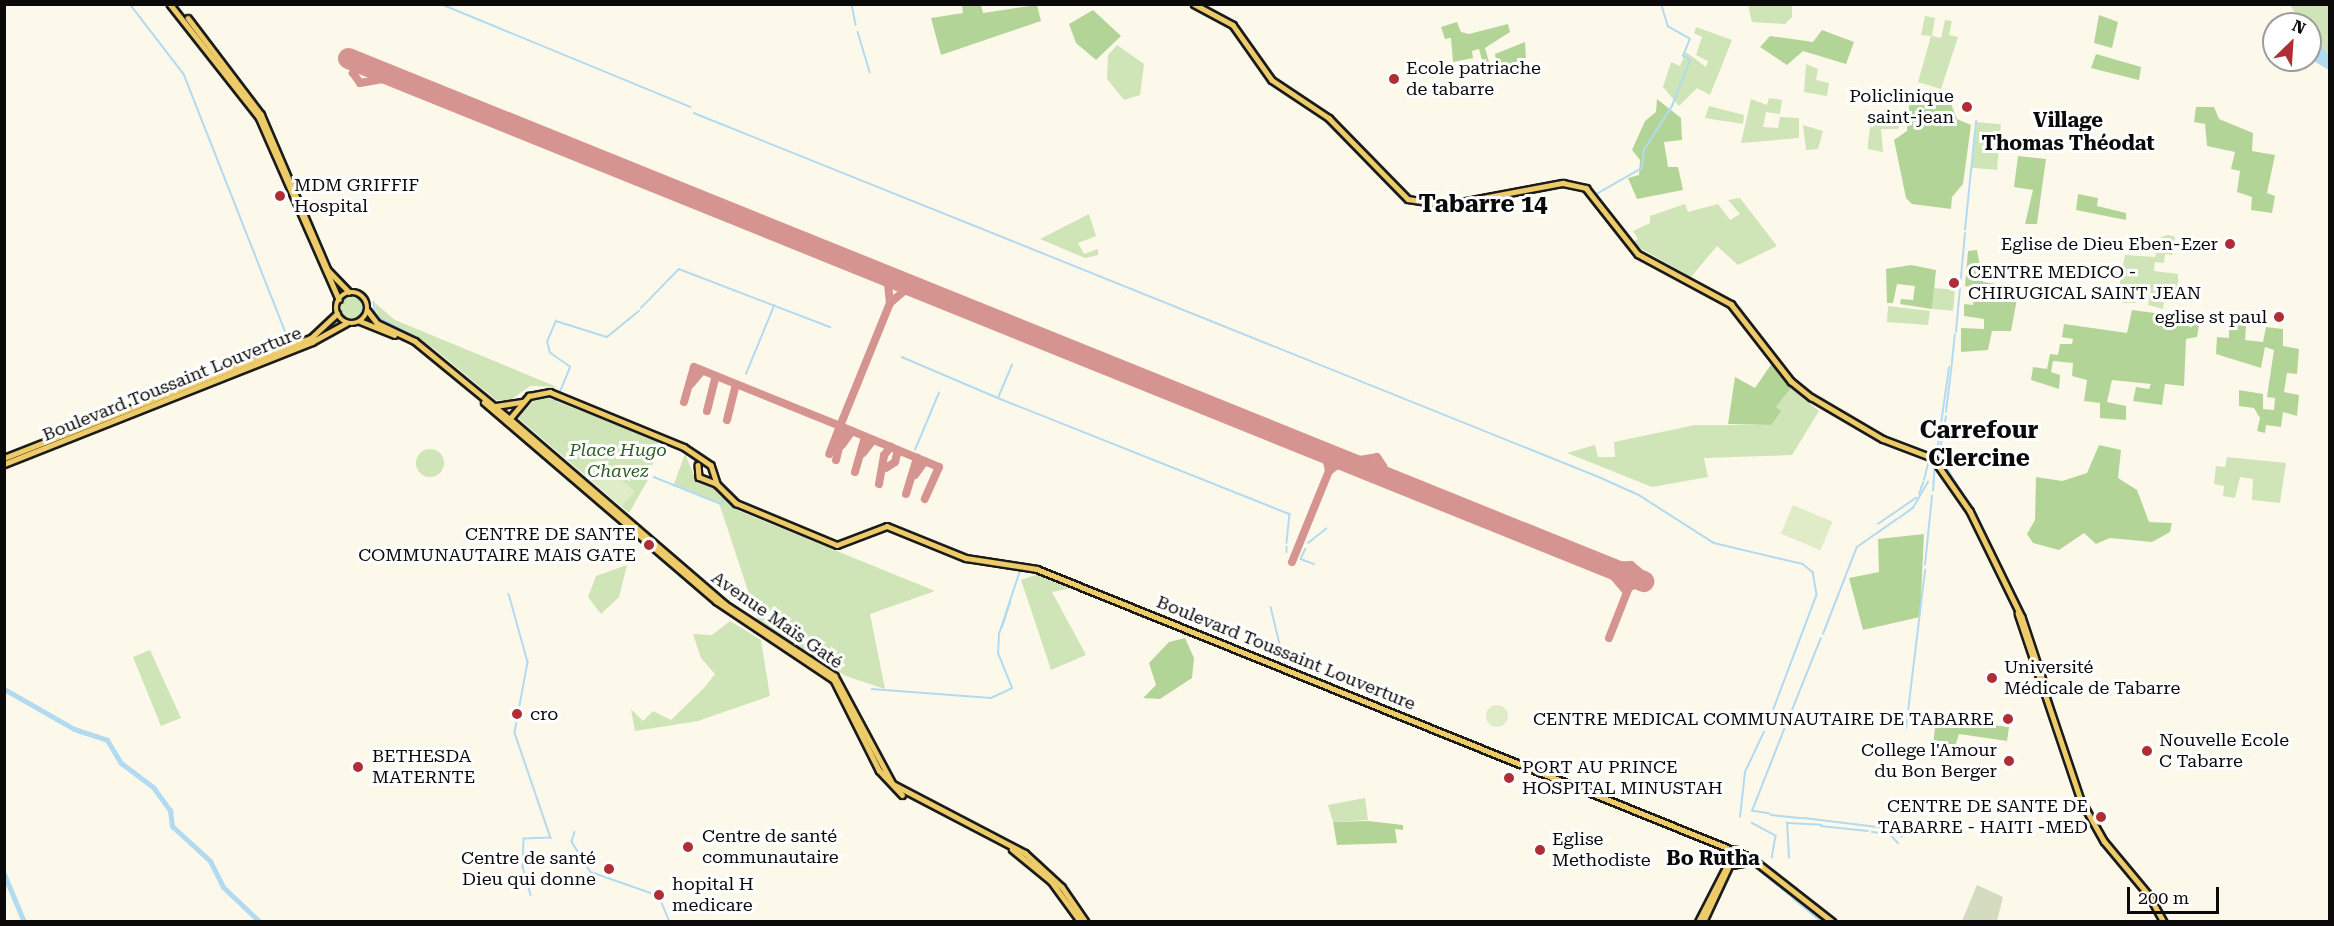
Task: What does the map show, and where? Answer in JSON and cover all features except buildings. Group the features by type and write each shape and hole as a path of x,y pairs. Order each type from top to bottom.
{"main road":[{"path":"172,4 261,114 325,264 349,292 363,297 368,311 360,321 346,323 337,314 339,299 259,117 172,4"},
{"path":"1194,4 1233,25 1272,80 1329,118 1413,202 1445,205 1563,183 1590,190 1635,251 1731,304 1802,390 1864,429 1942,467 1970,511 2018,613 2090,817 2164,921"},
{"path":"339,299 349,292"},
{"name":"Avenue Maïs Gaté","path":"368,311 491,404 716,601 834,680 890,785 1013,849 1051,881 1081,921"},
{"name":"Boulevard Toussaint Louverture","path":"4,458 312,337 337,314"},
{"name":"Avenue Maïs Gaté","path":"360,321 412,343 508,420 725,604 838,678 893,784 1025,853 1062,887 1086,921"},
{"name":"Boulevard Toussaint Louverture","path":"4,464 312,342 346,323"},
{"path":"491,404 506,408 550,392 692,454 705,462"},
{"path":"508,420 525,401"},
{"path":"692,454 698,465 697,475 705,479 713,474"},
{"path":"698,465 705,462"},
{"name":"Boulevard Toussaint Louverture","path":"705,462 717,484"},
{"name":"Boulevard Toussaint Louverture","path":"705,479 717,484 746,508 837,545 887,526 966,558 1037,568 1735,850 1760,862 1833,921"},
{"path":"1703,921 1731,866 1735,850"},
{"path":"1698,921 1735,850"},
{"path":"1731,866 1741,860 1760,862"}],"green space":[{"path":"962,5 981,5 983,13 1037,5 1041,21 941,55 931,18 963,13"},
{"path":"1748,5 1792,5 1792,17 1785,24 1752,22"},
{"path":"2290,5 2329,5 2329,55 2322,47 2322,12 2295,12"},
{"path":"1093,10 1121,36 1096,60 1076,43 1069,24"},
{"path":"2099,15 2118,22 2112,48 2094,43"},
{"path":"1925,16 1935,18 1932,36 1941,38 1945,20 1952,21 1949,35 1958,37 1941,89 1918,82 1931,36 1921,35"},
{"path":"1457,22 1461,32 1469,34 1508,24 1510,32 1485,48 1489,62 1483,64 1479,49 1472,51 1473,58 1453,62 1451,38 1445,39 1441,27"},
{"path":"1696,27 1732,40 1710,95 1697,88 1679,106 1663,87 1671,62 1680,66 1686,52 1706,67 1708,61 1696,55 1702,37 1694,33"},
{"path":"1822,30 1854,42 1846,64 1803,51 1787,65 1760,47 1770,36 1813,42"},
{"path":"1525,42 1526,59 1497,67 1495,54"},
{"path":"1117,45 1144,64 1140,95 1124,100 1107,79 1108,55"},
{"path":"2096,54 2141,67 2139,80 2091,68"},
{"path":"1806,64 1818,69 1816,80 1829,83 1827,96 1804,92"},
{"path":"1769,98 1782,100 1780,114 1766,112 1763,127 1778,128 1780,117 1799,118 1799,138 1741,143 1751,99 1767,105"},
{"path":"1917,98 1951,104 1957,119 1971,125 1963,184 1952,197 1951,209 1912,204 1906,198 1894,140 1907,131 1909,105"},
{"path":"1657,99 1681,118 1682,140 1664,142 1668,167 1678,167 1683,190 1637,199 1628,178 1639,175 1640,160 1632,150 1645,121 1656,112"},
{"path":"1709,106 1744,115 1743,124 1705,118"},
{"path":"2196,107 2214,107 2219,119 2253,133 2252,151 2275,155 2267,193 2275,196 2272,213 2251,210 2252,197 2237,192 2240,171 2231,169 2235,152 2207,146 2205,124 2194,122"},
{"path":"1885,108 1903,115 1898,129 1881,129 1883,152 1868,149 1871,121 1879,121"},
{"path":"1976,122 2001,124 1997,170 1972,168"},
{"path":"1803,125 1823,131 1818,149 1806,150"},
{"path":"2018,156 2046,159 2037,224 2025,224 2033,190 2014,187"},
{"path":"2078,194 2098,198 2097,206 2126,213 2126,220 2076,210"},
{"path":"1740,198 1777,246 1738,265 1717,246 1691,277 1631,243 1638,239 1633,231 1650,223 1650,216 1685,204 1688,212 1718,204 1730,220 1740,214 1728,200"},
{"path":"1089,214 1096,236 1078,243 1084,254 1098,249 1098,255 1085,258 1040,239"},
{"path":"2168,235 2175,237 2172,255 2165,254 2164,263 2155,262 2154,271 2178,274 2178,289 2166,288 2163,309 2148,305 2151,288 2139,286 2136,303 2123,303 2117,298 2125,255 2155,257 2161,237"},
{"path":"1977,250 1983,282 1997,284 1995,296 2017,299 2011,331 1992,331 1988,350 1961,352 1961,328 1984,329 1984,319 1964,316 1964,304 1973,305 1974,295 1984,296 1985,290 1965,286 1968,251"},
{"path":"1911,265 1936,270 1932,309 1900,304 1901,299 1913,300 1915,286 1897,284 1893,303 1887,303 1886,269"},
{"path":"1934,288 1955,290 1953,311 1932,309"},
{"path":"352,294 361,298 365,307 361,316 352,320 343,316 339,307 343,298"},
{"path":"375,303 395,320 557,387 530,386 509,401 496,400 433,348 377,316"},
{"path":"1888,306 1930,311 1928,325 1887,322"},
{"path":"2132,310 2200,319 2197,337 2186,339 2184,386 2165,384 2162,405 2133,401 2136,387 2149,389 2151,384 2112,380 2107,402 2126,406 2126,420 2100,418 2100,403 2084,401 2087,380 2072,376 2073,363 2053,361 2051,372 2060,375 2059,389 2031,380 2033,367 2047,369 2050,354 2058,355 2060,344 2072,344 2073,339 2062,337 2064,324 2127,333"},
{"path":"2229,324 2246,326 2245,340 2263,342 2266,327 2283,329 2283,346 2299,349 2297,374 2287,373 2284,392 2299,395 2297,416 2283,412 2281,427 2266,425 2265,433 2257,431 2260,418 2254,408 2239,406 2239,390 2263,394 2263,409 2274,410 2275,398 2267,397 2274,350 2265,347 2261,368 2216,354 2217,337 2229,338"},
{"path":"1772,363 1791,388 1776,407 1781,411 1771,425 1728,424 1735,377 1755,388"},
{"path":"1791,388 1819,411 1792,455 1704,458 1708,477 1652,487 1567,453 1595,445 1598,457 1615,457 1614,442 1695,425 1771,425 1776,407"},
{"name":"Place Hugo Chavez","path":"545,397 659,441 649,478 629,513 518,418 535,399"},
{"path":"2099,445 2121,450 2118,478 2137,490 2149,522 2172,523 2170,532 2152,542 2110,538 2096,544 2084,533 2059,550 2033,543 2027,534 2035,520 2036,477 2062,481 2087,473"},
{"path":"430,449 440,453 444,463 440,473 430,477 420,473 416,463 420,453"},
{"path":"685,454 696,480 712,486 739,511 935,591 870,614 885,689 846,676 759,624 719,503 674,484"},
{"path":"2227,457 2286,463 2280,503 2252,500 2253,479 2240,477 2235,498 2223,496 2224,486 2214,484 2216,466 2225,467"},
{"path":"598,459 635,491 621,507 584,475"},
{"path":"1793,505 1833,522 1820,550 1781,534"},
{"path":"1924,534 1920,617 1863,630 1849,578 1879,572 1878,539"},
{"path":"627,565 619,597 601,614 588,597 596,576"},
{"path":"1038,574 1072,588 1052,592 1086,655 1051,670 1021,580"},
{"path":"730,621 761,640 770,696 698,721 635,731 631,709 643,721 653,711 671,720 704,688 715,674 701,658 693,634 712,635"},
{"path":"1185,638 1194,658 1192,678 1160,699 1143,698 1156,685 1149,663 1169,642"},
{"path":"150,650 181,718 161,726 133,657"},
{"path":"1493,705 1501,705 1508,712 1508,720 1501,727 1493,727 1486,720 1486,712"},
{"path":"1936,718 2009,727 2007,741 1959,734 1953,753 1946,752 1933,746"},
{"path":"1365,798 1368,820 1333,822 1328,805"},
{"path":"1368,821 1403,825 1403,830 1395,829 1397,843 1337,845 1333,822"},
{"path":"1977,885 2003,897 1997,921 1962,921"}],"water":[{"path":"2322,47 2329,55 2329,70 2322,66"}],"waterway":[{"path":"130,4 184,74 289,340"},
{"path":"441,4 691,107"},
{"path":"852,4 856,25"},
{"path":"1595,195 1642,168 1644,150 1672,106 1690,60 1683,56 1690,39 1668,27 1661,4"},
{"path":"858,32 870,72"},
{"path":"694,113 1599,477 1639,495 1714,543 1803,564 1813,572 1817,595 1767,727"},
{"path":"1965,230 1976,122"},
{"path":"1956,332 1965,233"},
{"path":"1621,236 1633,252"},
{"path":"641,308 679,269 830,327"},
{"path":"374,302 376,316 412,335 497,403"},
{"path":"746,374 774,306"},
{"path":"1732,310 1762,349"},
{"path":"560,392 570,367 550,353 547,342 556,321 607,337 639,311"},
{"path":"1951,371 1955,335"},
{"path":"1765,352 1772,360"},
{"path":"902,357 998,398 1012,365"},
{"path":"1931,453 1938,445 1949,368"},
{"path":"1946,412 1951,373"},
{"path":"915,450 939,393"},
{"path":"998,398 1290,514 1287,543"},
{"path":"1811,400 1818,405"},
{"path":"1822,408 1881,442 1912,452"},
{"path":"1938,460 1946,417"},
{"path":"518,420 607,500"},
{"path":"1940,456 1978,519"},
{"path":"1924,480 1929,460"},
{"path":"1933,491 1935,464"},
{"path":"654,477 721,504 724,499"},
{"path":"1899,518 1913,508 1928,482"},
{"path":"1919,494 1923,483"},
{"path":"1925,565 1932,496"},
{"path":"1878,524 1916,498"},
{"path":"620,511 627,516"},
{"path":"1823,634 1857,547 1897,519"},
{"path":"1980,524 2024,616"},
{"path":"1308,543 1326,529"},
{"path":"1287,547 1287,552"},
{"path":"1306,549 1301,559 1314,564"},
{"path":"872,689 991,698 1012,688 998,654 999,634 1021,568"},
{"path":"1906,728 1925,570"},
{"path":"509,594 528,662 515,733 551,838 524,839 523,867 531,895"},
{"path":"1002,627 1010,602"},
{"path":"1271,607 1285,665"},
{"path":"2028,629 2033,642"},
{"path":"1788,720 1821,638"},
{"path":"2034,645 2045,677"},
{"path":"2047,682 2065,745"},
{"path":"4,689 74,729 107,740 121,763 153,787 170,810 172,826 210,861 223,887 260,922"},
{"path":"1770,814 1752,811 1787,722"},
{"path":"1740,817 1745,772 1764,732"},
{"path":"2066,747 2068,755"},
{"path":"1771,815 1802,818"},
{"path":"1804,818 1885,828"},
{"path":"1900,822 1902,837"},
{"path":"1752,823 1776,836 1772,858"},
{"path":"1789,858 1787,823 1821,825"},
{"path":"1821,826 1868,831"},
{"path":"1888,828 1893,829"},
{"path":"575,832 572,842 591,872 659,896 670,922"},
{"path":"1872,832 1890,834 1898,843"},
{"path":"1750,863 1824,922"},
{"path":"1708,922 1735,866"},
{"path":"4,874 24,922"},
{"path":"1794,899 1822,922"}],"taxiway":[{"path":"384,72 365,60 353,73 360,83 395,77"},
{"path":"876,271 888,284 890,303"},
{"path":"922,290 904,291 890,303 840,426 939,467 925,499"},
{"path":"684,402 694,367 840,426 829,454"},
{"path":"691,384 702,371"},
{"path":"707,411 716,376"},
{"path":"727,420 736,384"},
{"path":"836,460 843,431"},
{"path":"842,445 852,431"},
{"path":"855,472 865,437"},
{"path":"863,453 873,440"},
{"path":"879,484 884,455 891,447"},
{"path":"886,468 895,462 898,450"},
{"path":"1292,562 1329,471 1325,452"},
{"path":"1329,471 1340,463 1377,457 1383,466 1371,478 1357,466"},
{"path":"906,494 917,458"},
{"path":"915,475 925,461"},
{"path":"1604,565 1625,590 1637,583 1638,571 1631,565 1607,566"},
{"path":"1609,638 1633,577"}],"runway":[{"path":"348,58 1643,581"}],"place":[{"name":"Ecole patriache de tabarre","path":"1394,79"},
{"name":"Policlinique saint-jean","path":"1967,107"},
{"name":"MDM GRIFFIF Hospital","path":"280,196"},
{"name":"Eglise de Dieu Eben-Ezer","path":"2230,244"},
{"name":"CENTRE MEDICO - CHIRUGICAL SAINT JEAN","path":"1954,283"},
{"name":"eglise st paul","path":"2279,317"},
{"name":"CENTRE DE SANTE COMMUNAUTAIRE MAIS GATE","path":"649,545"},
{"name":"Université Médicale de Tabarre","path":"1992,678"},
{"name":"cro","path":"517,714"},
{"name":"CENTRE MEDICAL COMMUNAUTAIRE DE TABARRE","path":"2008,719"},
{"name":"Nouvelle Ecole C Tabarre","path":"2147,751"},
{"name":"College l'Amour du Bon Berger","path":"2009,761"},
{"name":"BETHESDA MATERNTE","path":"358,767"},
{"name":"PORT AU PRINCE HOSPITAL MINUSTAH","path":"1509,778"},
{"name":"CENTRE DE SANTE DE TABARRE - HAITI -MED","path":"2101,817"},
{"name":"Centre de santé communautaire","path":"688,847"},
{"name":"Eglise Methodiste","path":"1540,850"},
{"name":"Centre de santé Dieu qui donne","path":"609,869"},
{"name":"hopital H medicare","path":"659,895"}],"district":[{"name":"Village Thomas Théodat","path":"2068,132"},
{"name":"Tabarre 14","path":"1483,205"},
{"name":"Carrefour Clercine","path":"1979,445"},
{"name":"Bo Rutha","path":"1713,858"}]}
